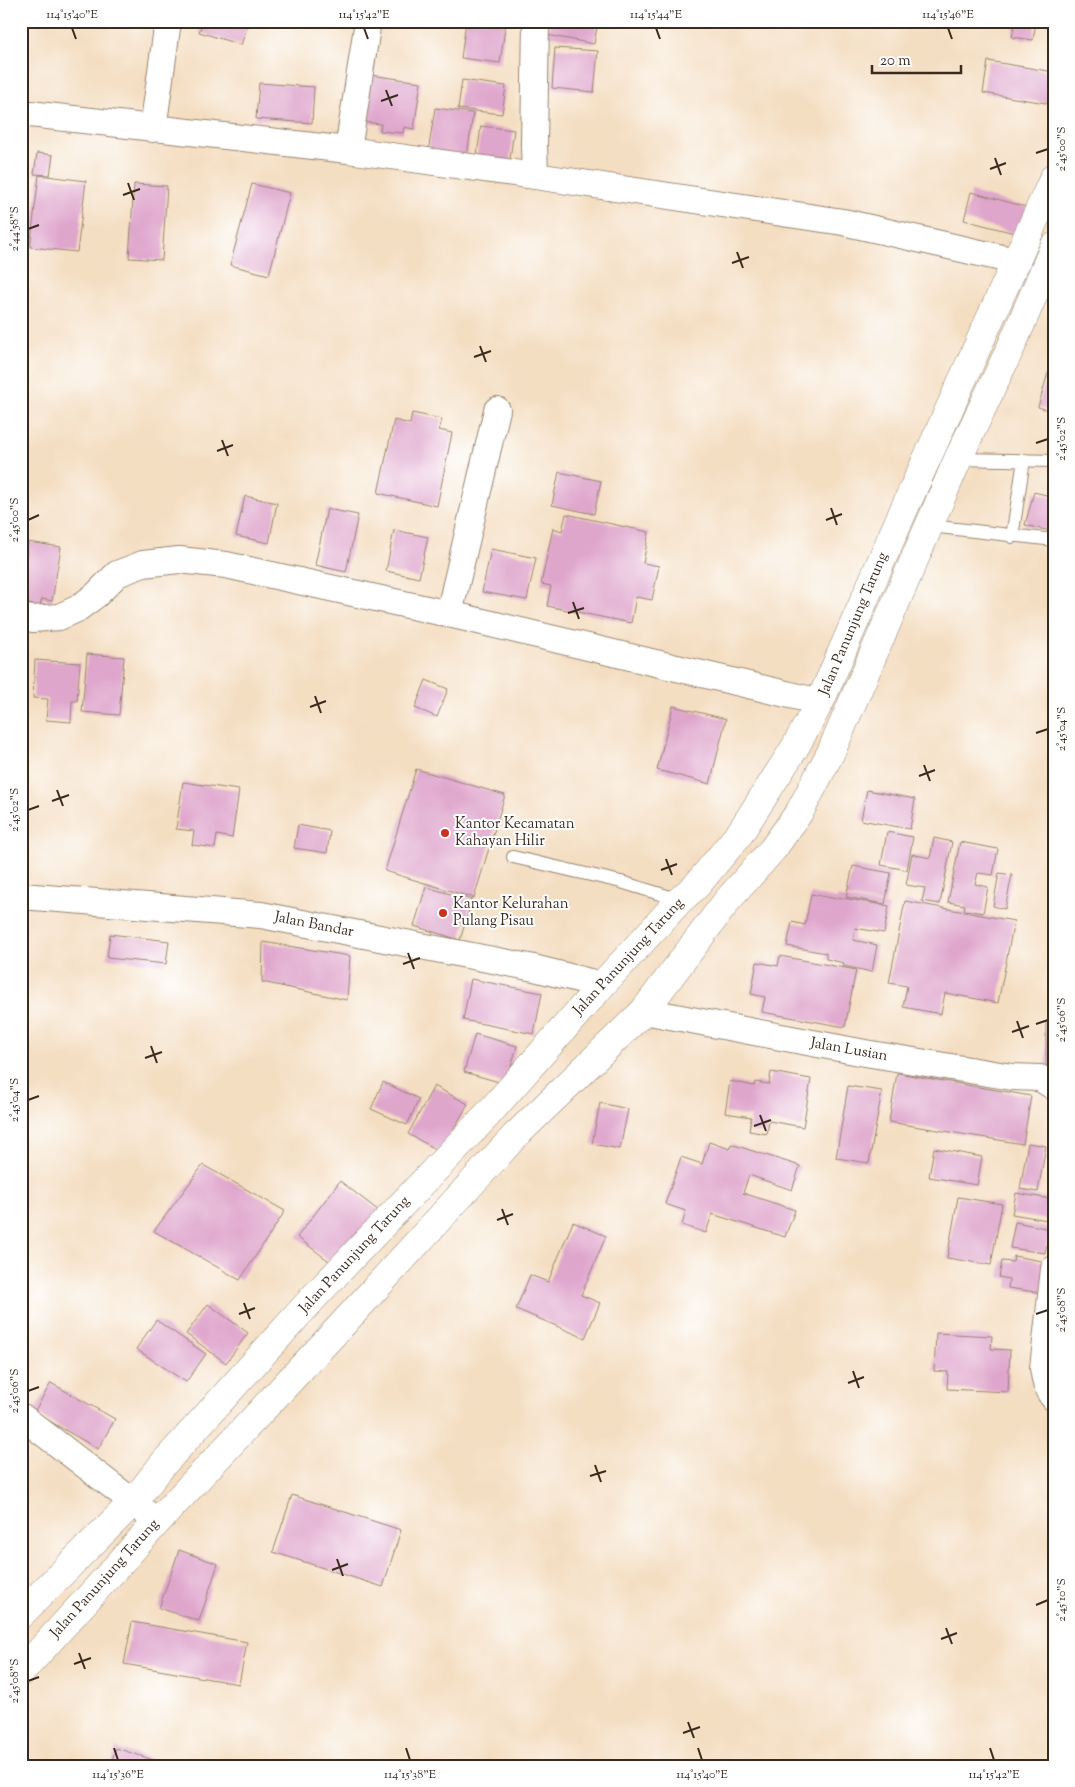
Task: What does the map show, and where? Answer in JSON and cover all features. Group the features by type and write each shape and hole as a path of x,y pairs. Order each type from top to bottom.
{"street":[{"path":"153,129 168,21"},
{"path":"348,150 368,21"},
{"path":"535,176 536,21"},
{"path":"21,113 348,150 535,176 842,222 1015,261"},
{"name":"Jalan Panunjung Tarung","path":"21,1614 133,1502 164,1464 314,1297 488,1114 602,985 688,893 740,832 794,749 820,702 896,527 1054,177"},
{"name":"Jalan Panunjung Tarung","path":"21,1672 514,1136 644,1012 727,901 773,848 800,811 831,752 958,459 1012,345 1054,247"},
{"path":"986,328 1012,345"},
{"path":"449,614 497,410"},
{"path":"21,617 33,619 59,617 78,609 96,595 117,574 143,564 179,560 226,565 449,614 820,702"},
{"path":"688,893 727,901"},
{"name":"Jalan Bandar","path":"21,896 261,916 534,968 602,985"},
{"name":"Jalan Lusian","path":"644,1012 864,1053 1012,1077 1040,1078 1054,1087"},
{"path":"488,1114 514,1136"},
{"path":"1054,1269 1043,1368 1049,1393 1054,1398"},
{"path":"21,1416 157,1522"}],"lane":[{"path":"958,459 1054,461"},
{"path":"1012,537 1024,460"},
{"path":"930,526 1012,537 1054,540"},
{"path":"513,857 621,882 688,893"}],"building":[{"path":"203,21 249,21 241,45 199,32"},
{"path":"466,21 506,21 500,63 461,58"},
{"path":"550,21 598,21 594,44 547,35"},
{"path":"1015,21 1054,21 1054,25 1036,22 1033,40 1012,37"},
{"path":"555,48 598,51 594,92 552,88"},
{"path":"988,61 1054,72 1052,104 983,93"},
{"path":"370,75 421,82 414,129 404,127 403,133 380,131 381,124 364,122"},
{"path":"462,80 506,86 502,114 458,109"},
{"path":"259,83 314,87 312,123 256,119"},
{"path":"435,108 473,113 466,164 427,159"},
{"path":"481,126 514,130 509,166 476,162"},
{"path":"37,153 53,155 50,175 34,174"},
{"path":"39,175 86,181 77,252 30,247"},
{"path":"134,184 167,186 162,260 129,258"},
{"path":"252,184 290,193 269,275 230,265"},
{"path":"971,192 1030,208 1022,235 964,220"},
{"path":"1048,373 1054,374 1054,412 1038,407"},
{"path":"412,413 442,419 439,430 452,433 437,506 378,493 394,420 410,424"},
{"path":"559,472 601,481 594,514 552,505"},
{"path":"1034,492 1054,497 1054,532 1025,525"},
{"path":"245,496 277,503 269,543 236,536"},
{"path":"327,509 358,515 346,572 315,565"},
{"path":"566,514 649,532 643,563 659,566 652,600 636,597 631,623 547,606 551,586 541,584 553,528 562,531"},
{"path":"394,530 428,537 419,578 386,571"},
{"path":"28,542 61,547 52,601 42,599 40,606 21,603 21,587"},
{"path":"491,549 536,558 527,600 482,592"},
{"path":"87,654 124,657 119,715 82,712"},
{"path":"35,660 80,663 77,701 72,701 71,722 46,720 48,699 33,698"},
{"path":"426,680 448,689 437,717 415,708"},
{"path":"673,706 726,719 710,784 657,770"},
{"name":"Kantor Kecamatan Kahayan Hilir","path":"416,769 505,795 474,898 385,871"},
{"path":"183,782 239,790 232,838 217,835 215,848 192,845 194,831 176,829"},
{"path":"867,790 915,799 910,829 861,820"},
{"path":"298,825 330,831 327,853 294,848"},
{"path":"887,832 913,837 907,870 881,865"},
{"path":"934,838 952,842 940,904 922,901 925,888 906,885 912,854 930,858"},
{"path":"960,842 998,849 993,875 978,873 975,884 988,887 983,913 964,910 965,905 948,902"},
{"path":"853,866 891,873 885,904 846,897"},
{"path":"999,873 1012,875 1005,909 993,906"},
{"name":"Kantor Kelurahan Pulang Pisau","path":"426,887 472,900 460,940 414,926"},
{"path":"811,894 889,906 884,933 855,928 853,940 877,945 872,972 843,966 844,963 826,959 826,953 787,946 792,922 805,925"},
{"path":"905,901 1014,921 998,1003 945,993 941,1014 903,1007 907,986 889,983"},
{"path":"110,934 169,941 166,964 107,958"},
{"path":"263,942 350,956 347,1000 262,982"},
{"path":"780,956 856,970 845,1027 762,1012 765,997 751,994 757,962 778,966"},
{"path":"471,979 542,993 534,1034 463,1020"},
{"path":"1046,1022 1054,1022 1054,1066 1046,1066"},
{"path":"475,1034 517,1046 506,1084 464,1072"},
{"path":"771,1072 811,1079 803,1127 769,1121 767,1134 749,1131 751,1117 725,1113 730,1081 754,1086 755,1082 769,1084"},
{"path":"897,1073 1031,1096 1023,1144 889,1122"},
{"path":"383,1082 419,1099 407,1125 371,1109"},
{"path":"434,1086 468,1104 441,1152 408,1134"},
{"path":"848,1086 882,1091 869,1163 836,1158"},
{"path":"600,1103 628,1109 620,1149 592,1144"},
{"path":"709,1142 730,1149 731,1144 800,1166 792,1190 749,1175 743,1193 795,1210 785,1237 712,1214 706,1233 682,1225 686,1211 665,1204 681,1157 702,1164"},
{"path":"1028,1143 1046,1146 1038,1192 1020,1189"},
{"path":"934,1148 982,1157 977,1185 929,1177"},
{"path":"203,1165 285,1211 240,1280 154,1231"},
{"path":"340,1181 379,1211 337,1267 297,1237"},
{"path":"1016,1193 1051,1199 1047,1220 1012,1214"},
{"path":"958,1197 1002,1204 991,1265 947,1258"},
{"path":"573,1222 606,1236 581,1295 600,1303 585,1338 516,1309 530,1275 548,1282"},
{"path":"1015,1222 1050,1229 1045,1253 1010,1248"},
{"path":"1014,1256 1047,1262 1042,1293 1008,1288 1009,1279 999,1277 1002,1261 1013,1262"},
{"path":"208,1304 248,1333 226,1363 186,1334"},
{"path":"156,1320 206,1354 186,1382 136,1349"},
{"path":"936,1333 992,1336 991,1349 1010,1350 1008,1392 947,1389 948,1372 934,1371"},
{"path":"51,1383 115,1419 98,1449 34,1412"},
{"path":"292,1495 401,1530 383,1587 273,1552"},
{"path":"179,1550 218,1564 199,1621 159,1608"},
{"path":"132,1622 247,1642 239,1684 124,1664"},
{"path":"116,1748 169,1765 169,1766 110,1766"}],"place":[{"name":"Kantor Kecamatan Kahayan Hilir","path":"445,833"},
{"name":"Kantor Kelurahan Pulang Pisau","path":"443,913"}]}
